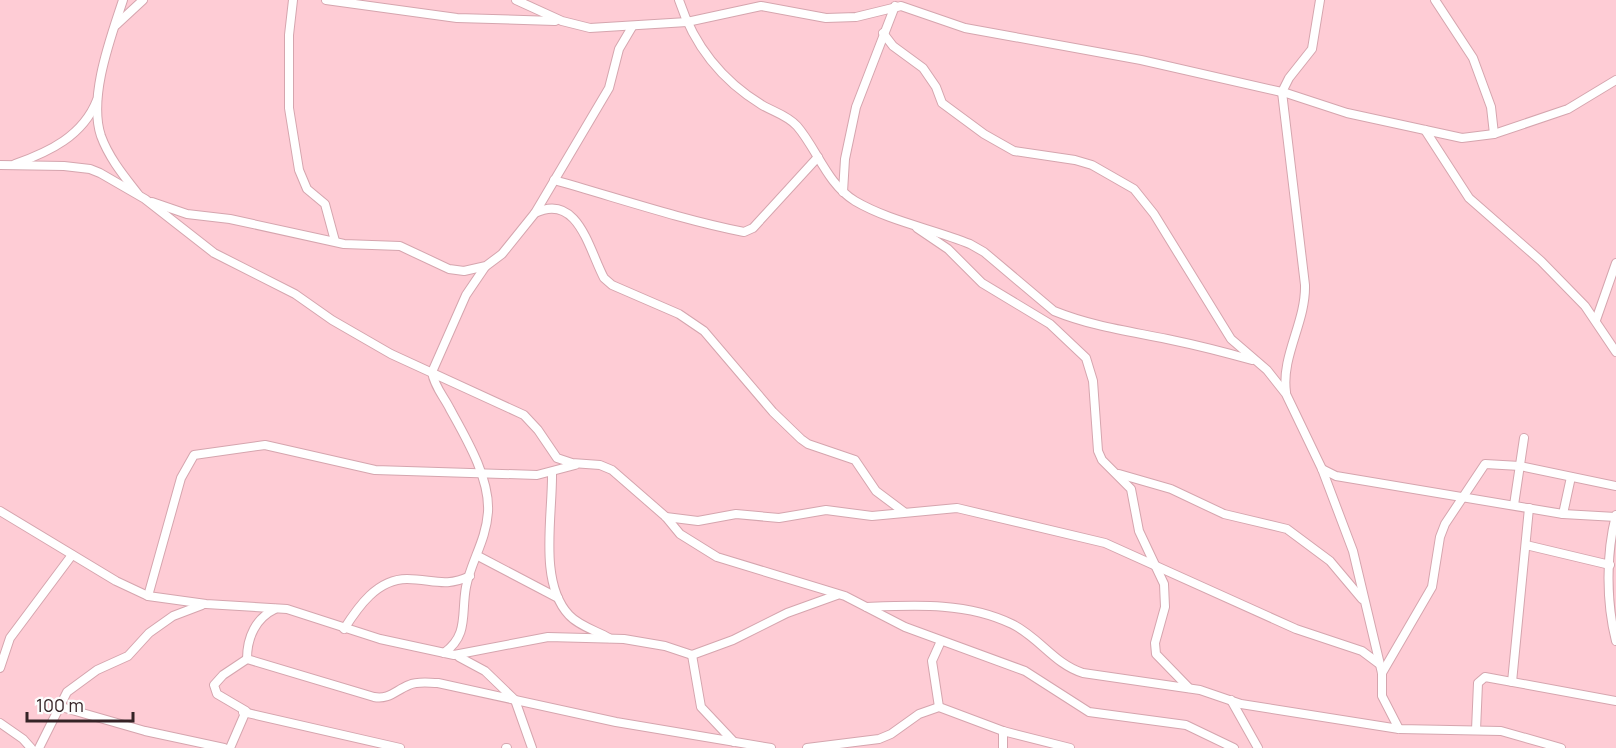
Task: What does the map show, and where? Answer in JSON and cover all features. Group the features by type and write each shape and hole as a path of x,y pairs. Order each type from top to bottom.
{"street":[{"path":"9,167 40,155 63,142 87,119 99,93 114,26 123,0"},
{"path":"114,26 143,0"},
{"path":"294,0 289,35 290,108 298,170 307,189 325,204 335,242"},
{"path":"326,0 457,18 562,21"},
{"path":"516,0 562,21 590,28 687,22 761,6 826,18 856,16 895,6 913,8 946,24 1142,60 1282,92 1347,113 1462,138 1494,134 1568,109 1616,80"},
{"path":"679,0 698,44 723,75 761,104 794,123 843,192 862,205 955,238 984,252 1054,310 1064,315 1110,330 1197,345 1257,362"},
{"path":"1286,394 1285,371 1304,310 1305,292 1282,92 1289,78 1312,49 1320,0"},
{"path":"1435,0 1473,58 1491,107 1494,134"},
{"path":"843,192 850,134 883,33 895,6"},
{"path":"444,653 460,639 470,576 478,556 488,512 480,472 432,372 466,295 486,266 502,254 535,213 609,88 620,49 632,27"},
{"path":"883,33 893,46 922,68 936,87 942,103 1003,146 1025,153 1084,163 1134,189 1154,214 1226,332 1286,394 1322,469 1353,551 1382,673 1382,696 1399,729"},
{"path":"99,93 101,135 115,163 143,198 214,253 295,294 332,320 391,354 524,415 538,430 557,458 600,465 612,470 666,517 688,541 717,557 794,578 866,607 904,627 1025,671 1089,712 1186,725 1232,748"},
{"path":"1425,130 1469,198 1541,261 1596,320 1616,352"},
{"path":"554,180 647,206 686,220 744,232 753,228 818,157"},
{"path":"0,165 9,167 64,166 90,169 143,198 187,214 230,219 335,242 400,246 449,269 470,270 486,266"},
{"path":"535,213 550,207 561,208 569,213 577,221 604,278 612,285 679,314 704,331 773,412 801,439 855,460 876,491 904,512"},
{"path":"905,221 948,249 982,283 1050,324 1086,358 1093,381 1098,451 1102,460 1119,474 1131,489 1139,531 1158,568 1165,595 1155,643 1156,654 1189,688"},
{"path":"1596,320 1616,263"},
{"path":"1514,505 1524,438"},
{"path":"148,596 181,478 194,455 273,445 375,470 525,475 552,472 581,463"},
{"path":"1382,673 1432,587 1440,537 1462,496 1485,464 1520,466 1616,486"},
{"path":"1322,469 1336,476 1563,514 1616,517 1610,565 1616,641"},
{"path":"552,472 549,549 558,598"},
{"path":"1119,474 1171,489 1224,514 1287,529 1330,561 1365,603"},
{"path":"1563,514 1571,477"},
{"path":"666,517 698,521 728,514 770,518 826,510 862,517 957,508 1088,537 1312,636 1362,651 1378,663"},
{"path":"1512,682 1529,508"},
{"path":"0,511 72,555 148,596 206,604 278,608 303,614 344,629 454,655 485,671 515,700 532,748"},
{"path":"1526,545 1610,565"},
{"path":"0,668 10,638 72,555"},
{"path":"478,556 558,598 575,620 610,639"},
{"path":"344,629 364,599 388,584 408,579 450,584 470,576"},
{"path":"454,655 548,637 610,639 665,646 692,655 740,636 787,612 837,595"},
{"path":"39,748 58,706 75,685 97,670 128,656 156,627 173,616 206,604"},
{"path":"866,607 917,605 961,609 1012,624 1070,669 1134,682 1189,688 1231,700 1399,729 1476,730 1514,734 1561,748"},
{"path":"230,748 243,712 246,711 243,707 217,694 214,685 223,675 247,659 256,623 265,614 278,608"},
{"path":"939,707 932,661 941,641"},
{"path":"692,655 701,707 735,742"},
{"path":"247,659 383,699 409,685 422,682 438,683 616,722 771,748"},
{"path":"1476,730 1478,683 1481,678 1615,699"},
{"path":"1231,700 1258,748"},
{"path":"58,706 145,731 224,748"},
{"path":"807,748 879,739 891,734 919,714 939,707 1003,731 1070,748"},
{"path":"243,712 400,748"},
{"path":"0,723 23,739 31,748"},
{"path":"1003,731 1003,748"}]}
